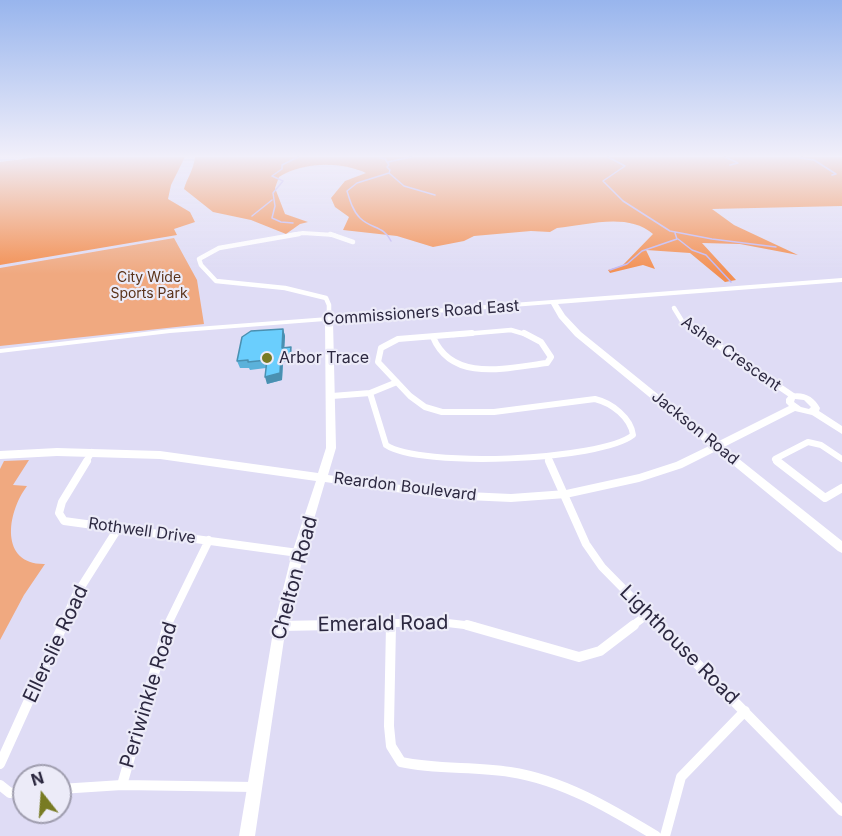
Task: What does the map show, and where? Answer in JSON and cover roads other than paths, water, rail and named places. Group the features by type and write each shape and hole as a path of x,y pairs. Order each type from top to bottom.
{"main road":[{"name":"Commissioners Road East","path":"0,351 170,332 842,280"},
{"name":"Jackson Road","path":"554,303 578,334 842,548"},
{"name":"Chelton Road","path":"247,836 280,626 298,553 331,448 332,396 329,320"},
{"path":"813,411 816,406 802,396 792,396 789,401 802,411 813,411 842,431"},
{"name":"Reardon Boulevard","path":"0,455 93,452 160,454 445,495 511,498 566,495 639,478 679,465 795,407"}],"street":[{"path":"329,320 329,304 326,298 277,285 216,281 201,265 199,259 219,248 303,233 328,233 353,242"},
{"name":"Asher Crescent","path":"674,308 682,321 792,396"},
{"path":"370,393 378,415 381,439 388,446 399,451 490,461 548,458 565,456 631,438 633,429 611,406 595,399 547,406 452,414 427,407 397,382 378,362 381,348 398,339 511,330 534,336 550,352 551,357 547,363 477,369 458,365 445,358 438,349 434,337"},
{"path":"332,396 370,393 397,382"},
{"path":"842,459 821,445 808,442 775,459 825,498 842,488"},
{"name":"Rothwell Drive","path":"93,452 62,502 59,513 64,521 298,553"},
{"name":"Lighthouse Road","path":"548,458 586,544 602,567 842,812"},
{"name":"Ellerslie Road","path":"0,764 76,595 119,527"},
{"name":"Periwinkle Road","path":"122,784 166,628 209,540"},
{"name":"Emerald Road","path":"280,626 461,623 579,657 600,651 648,614"},
{"path":"392,624 389,726 391,746 401,762 420,768 512,772 551,783 608,809 656,836"},
{"path":"665,836 681,777 745,711"},
{"path":"72,788 122,784 254,787"}],"waterway":[{"path":"273,196 275,206 272,218 281,222 293,223"},
{"path":"349,196 352,206 364,222 381,230 391,241"},
{"path":"618,196 670,231 776,247"},
{"path":"252,216 272,200"},
{"path":"610,270 627,264 642,251 677,239 675,233"},
{"path":"678,239 692,250 706,255 731,282"}],"place":[{"name":"Arbor Trace","path":"267,358"}],"park label":[{"name":"City Wide Sports Park","path":"149,286"}]}
